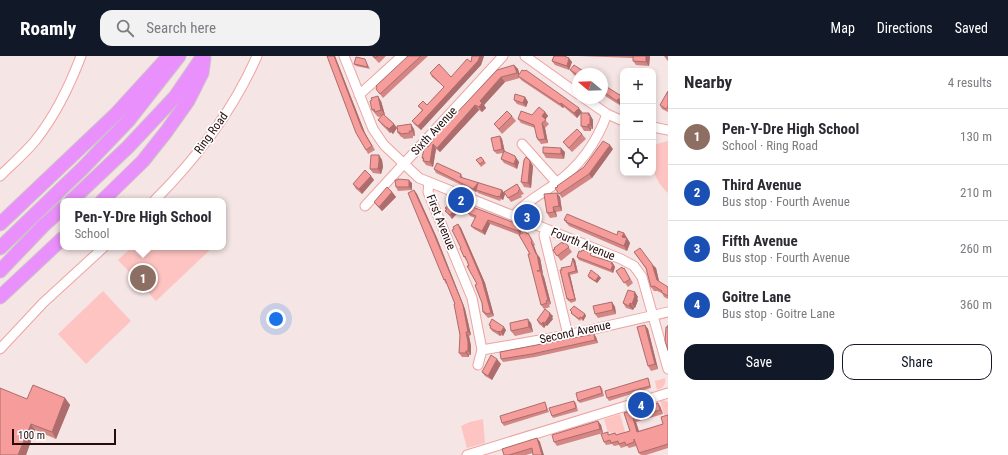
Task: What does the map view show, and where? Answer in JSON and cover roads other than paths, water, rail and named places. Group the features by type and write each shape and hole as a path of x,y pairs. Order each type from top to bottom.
{"highway":[{"path":"0,224 116,114 169,56"},
{"path":"0,248 83,168 128,121 179,56"},
{"path":"74,198 128,147 175,97 203,56"},
{"path":"105,198 143,161 188,101 202,73 203,56"},
{"path":"0,271 43,226 60,211"},
{"path":"0,297 60,241"}],"street":[{"path":"0,176 35,140 44,128 67,90 82,56"},
{"name":"Ring Road","path":"157,198 180,175 222,119 238,94 257,56"},
{"name":"First Avenue","path":"344,56 373,129 384,145 404,164 419,178 429,182 428,192 472,298 482,350 478,365"},
{"path":"359,95 402,56"},
{"name":"Sixth Avenue","path":"365,206 503,56"},
{"path":"525,56 572,90"},
{"path":"593,104 607,114 620,120"},
{"path":"514,216 519,209 557,183 584,158 595,142 607,114"},
{"path":"656,128 668,130"},
{"path":"522,144 557,183"},
{"name":"Fourth Avenue","path":"429,182 621,259 634,266 642,277 668,369"},
{"path":"546,229 544,234 568,334"},
{"path":"0,349 43,303 101,250"},
{"name":"Second Avenue","path":"482,350 568,334 668,312"},
{"path":"467,455 479,453 668,393"}],"place":[{"name":"Third Avenue","path":"461,200"},
{"name":"Fifth Avenue","path":"527,217"},
{"name":"Pen-Y-Dre High School","path":"143,278"},
{"name":"Goitre Lane","path":"641,405"}]}
